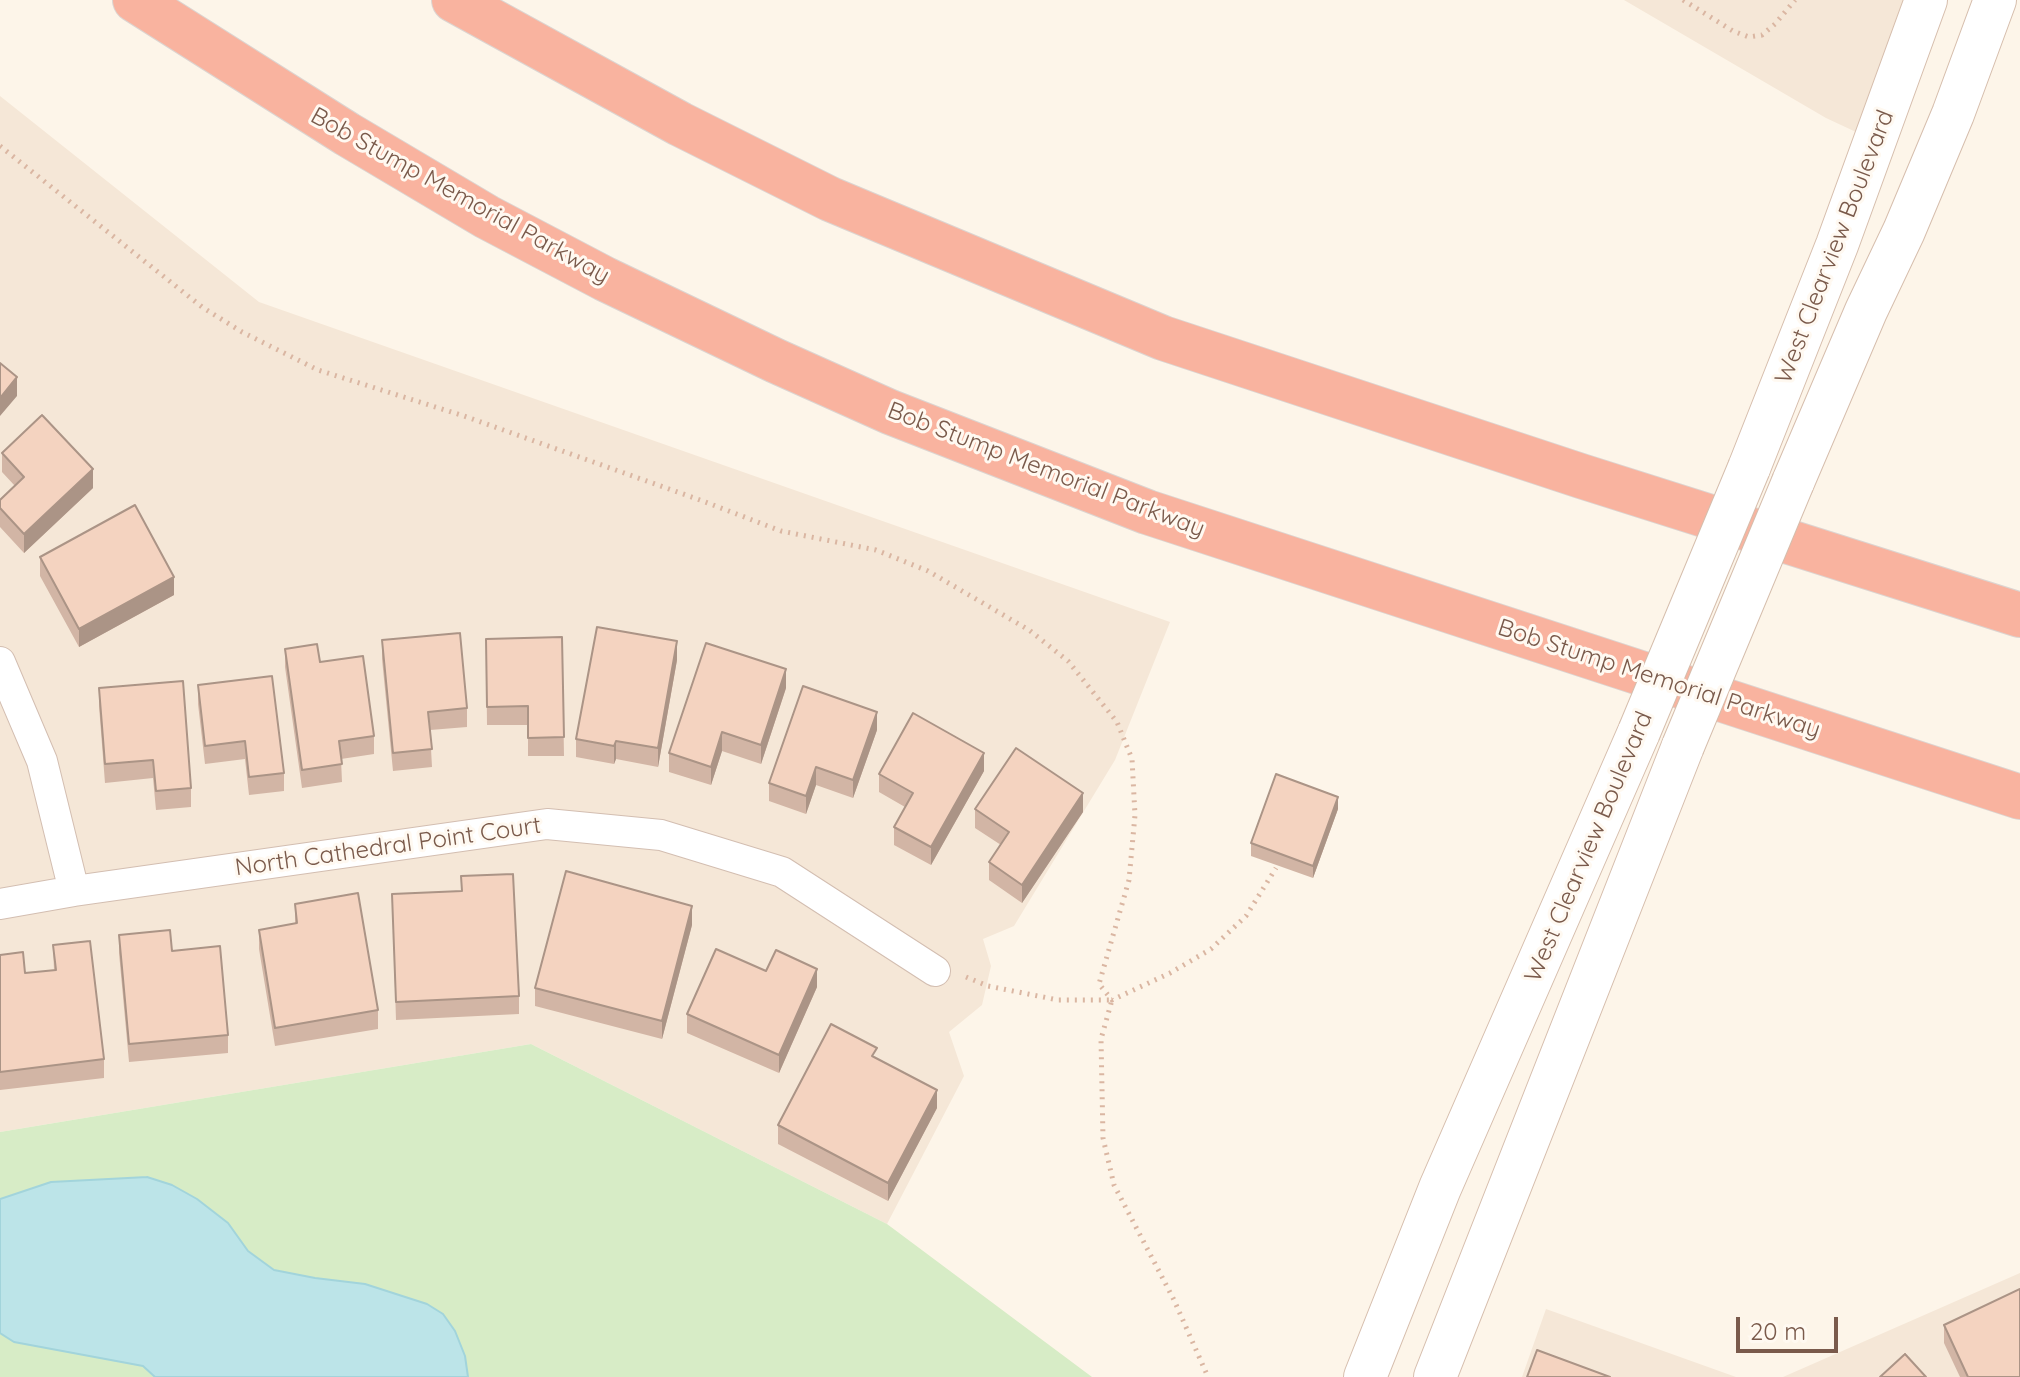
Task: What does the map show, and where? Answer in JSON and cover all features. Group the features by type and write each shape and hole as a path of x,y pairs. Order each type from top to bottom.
{"highway":[{"name":"Bob Stump Memorial Parkway","path":"135,0 321,118 487,217 605,279 890,412 1147,512 2020,797"},
{"path":"454,0 652,109 830,199 1149,332 1581,476 2020,615"}],"street":[{"name":"West Clearview Boulevard","path":"1365,1377 1440,1188 1639,732 1749,468 1837,245 1926,0"},
{"name":"West Clearview Boulevard","path":"1435,1377 1683,746 1866,311 1904,231 1953,114 1995,0"},
{"path":"0,662 42,761 74,891"},
{"name":"North Cathedral Point Court","path":"0,904 547,824 561,825 661,835 782,872 949,973"}],"path":[{"path":"1683,0 1733,31 1749,37 1762,35 1795,0"},
{"path":"0,146 202,307 242,332 318,370 478,421 781,531 876,550 928,571 1029,630 1068,661 1117,722 1132,759 1135,815 1129,880 1099,984 1112,1000"},
{"path":"949,973 988,986 1058,1000 1112,1000 1170,973 1211,949 1246,916 1276,868"},
{"path":"1112,1000 1101,1039 1103,1138 1114,1185 1174,1300 1208,1377"}],"shaded area":[{"path":"1624,0 1903,0 1856,132 1826,118"},
{"path":"0,96 259,302 1170,622 1115,760 1014,926 983,939 991,966 982,1005 949,1032 964,1076 887,1224 531,1044 0,1132"},
{"path":"2020,1273 2020,1377 1783,1377"},
{"path":"1546,1309 1736,1377 1522,1377"}],"green space":[{"path":"531,1044 887,1224 1092,1377 0,1377 0,1132"}],"water":[{"path":"147,1177 172,1185 197,1199 228,1223 248,1251 274,1270 365,1284 427,1304 443,1314 455,1331 465,1356 468,1377 155,1377 143,1366 14,1342 0,1333 0,1199 51,1182"}],"building":[{"path":"0,363 17,377 0,398"},
{"path":"42,415 93,469 24,534 0,508 0,500 24,477 2,453"},
{"path":"135,505 174,577 79,629 40,557"},
{"path":"597,627 677,641 658,748 616,741 614,746 576,739"},
{"path":"460,633 467,708 428,712 432,749 393,753 382,640"},
{"path":"562,637 564,737 528,738 528,706 487,707 486,639"},
{"path":"706,643 786,669 761,745 722,732 711,767 669,753"},
{"path":"317,644 320,662 363,656 374,736 339,741 342,764 302,770 285,649"},
{"path":"272,676 284,773 249,777 245,741 205,746 198,685"},
{"path":"183,681 191,788 156,791 153,760 105,764 99,688"},
{"path":"803,686 877,712 853,780 816,767 806,796 769,783"},
{"path":"913,713 984,753 931,847 894,827 913,793 879,774"},
{"path":"1016,748 1083,793 1022,885 989,862 1009,832 975,809"},
{"path":"1276,774 1338,797 1313,866 1251,843"},
{"path":"566,871 692,906 662,1021 535,988"},
{"path":"513,874 519,996 396,1002 392,894 462,891 461,876"},
{"path":"358,893 378,1010 275,1028 259,930 297,923 295,904"},
{"path":"170,930 172,951 220,946 228,1035 129,1044 119,935"},
{"path":"90,941 104,1059 0,1072 0,955 23,952 25,973 56,970 53,945"},
{"path":"716,949 766,971 776,950 817,969 779,1055 687,1014"},
{"path":"831,1024 877,1048 872,1056 937,1090 888,1183 778,1125"},
{"path":"2020,1289 2020,1377 1968,1377 1944,1325"},
{"path":"1537,1350 1610,1377 1527,1377"},
{"path":"1905,1354 1926,1377 1880,1377"}]}
